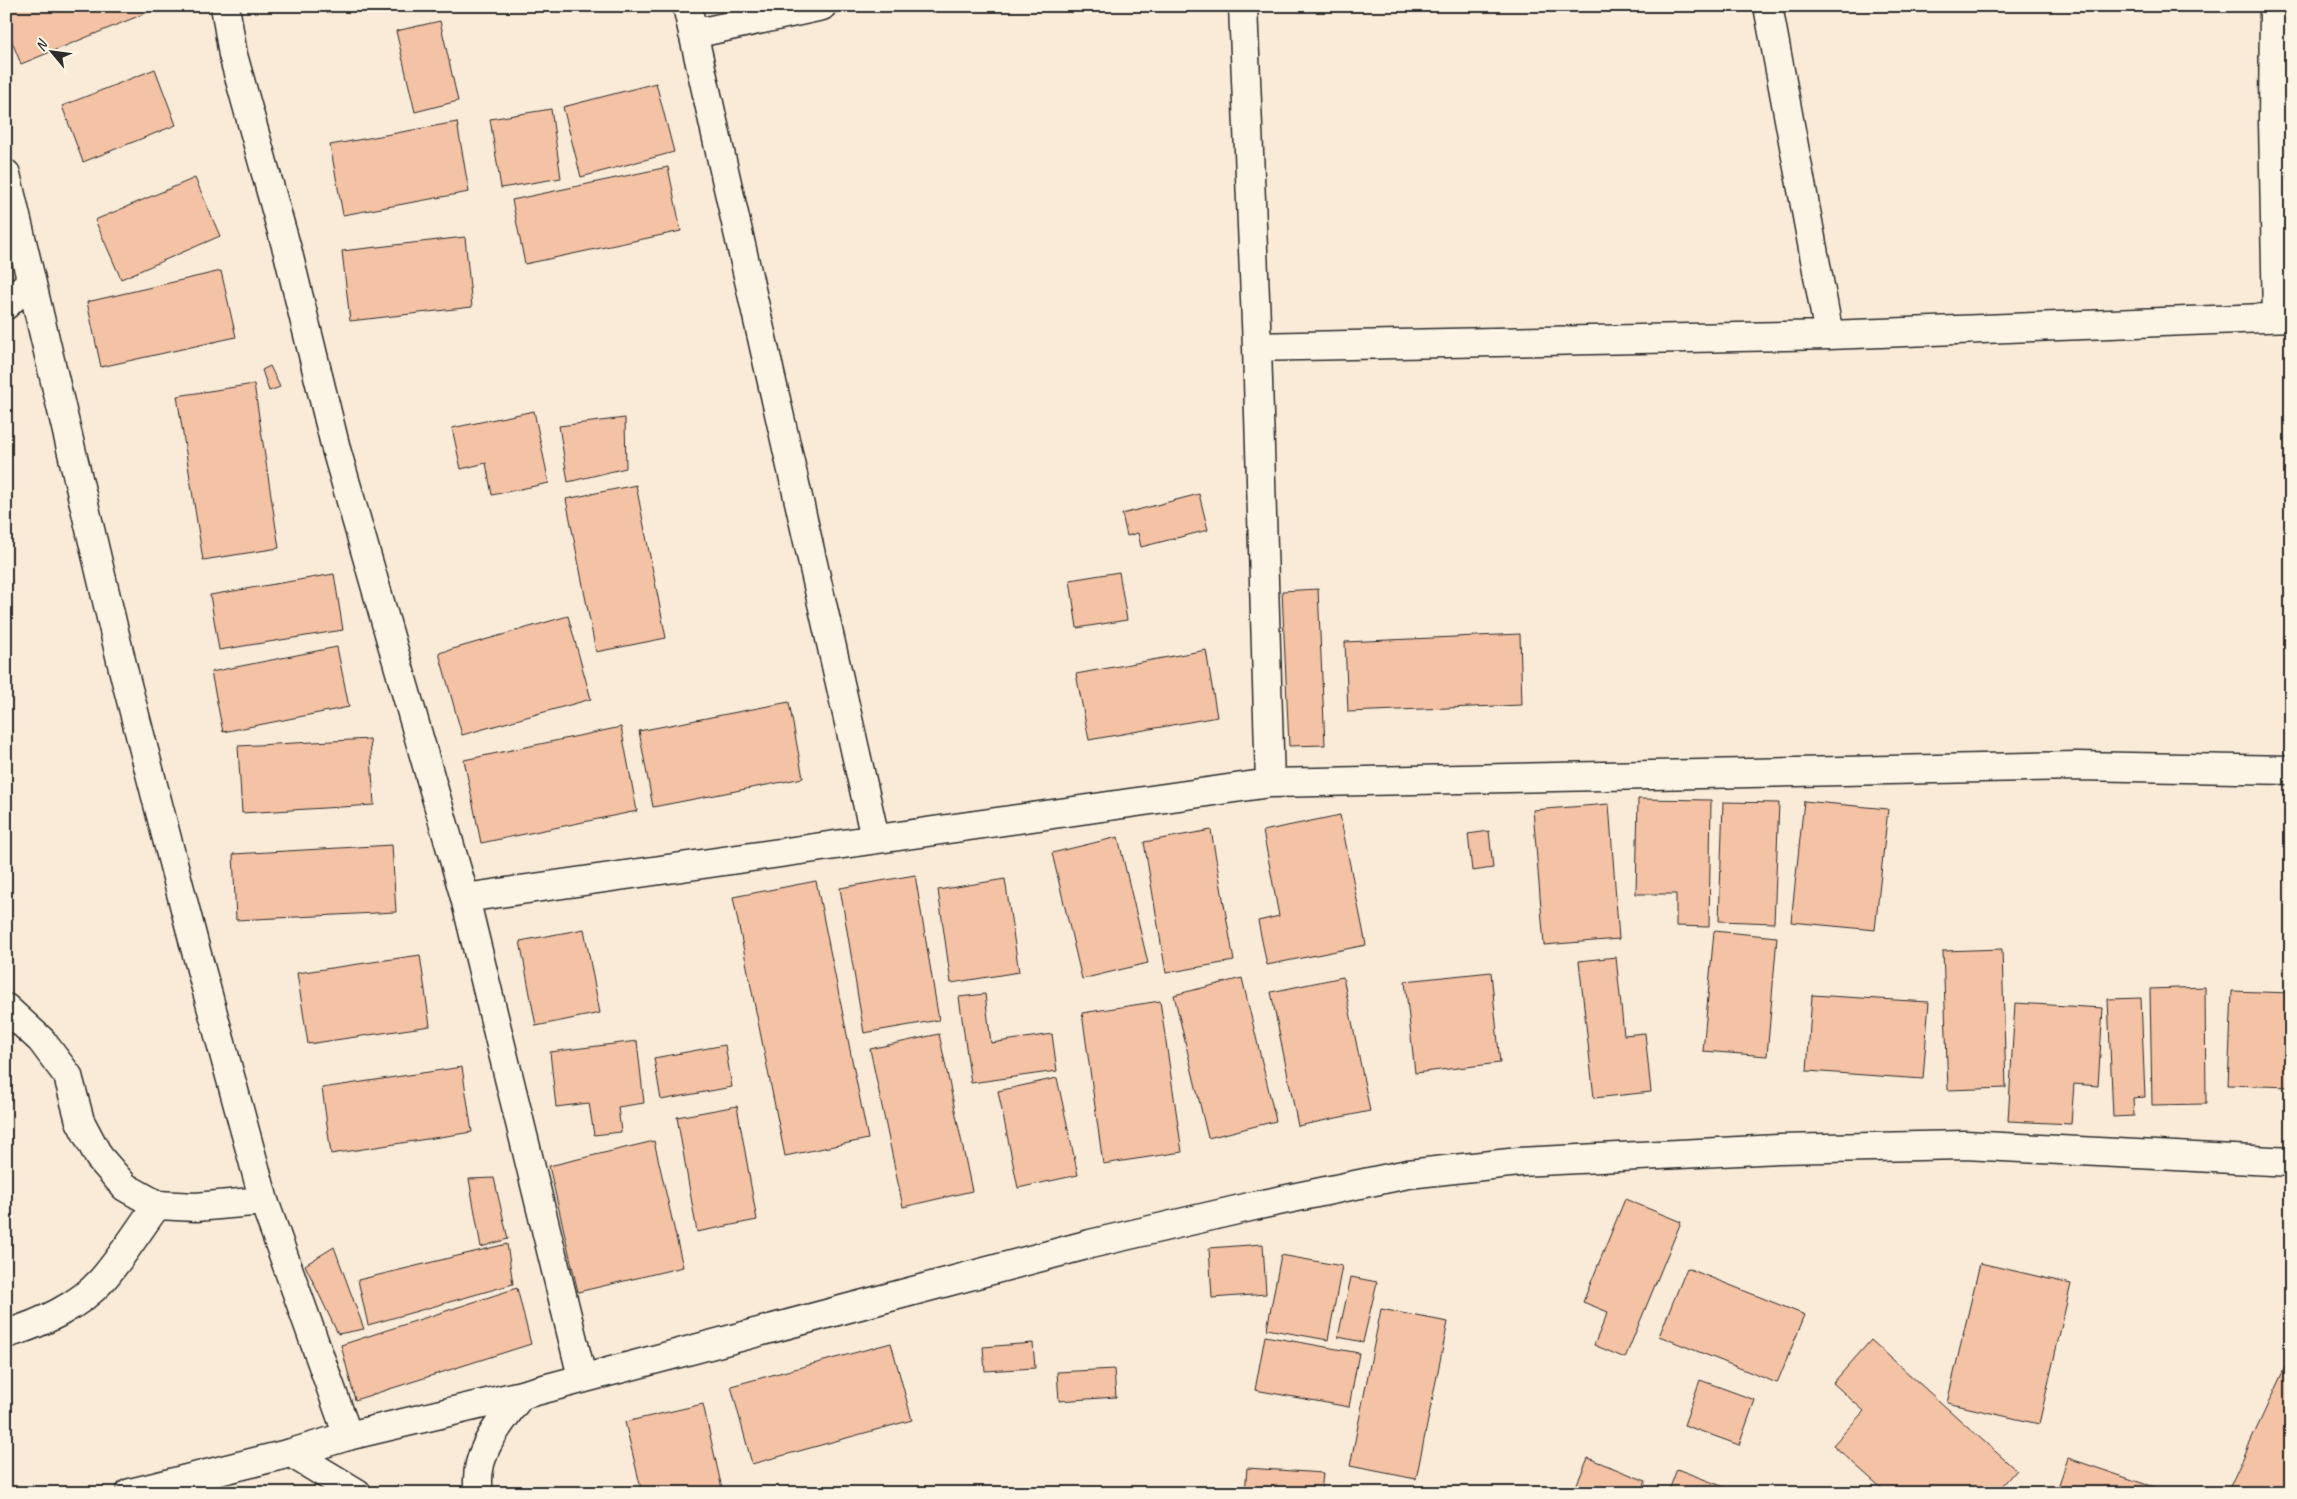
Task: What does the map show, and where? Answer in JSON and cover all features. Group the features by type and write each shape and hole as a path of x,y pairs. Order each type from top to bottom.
{"street":[{"path":"225,6 233,55 288,253 336,449 464,898 582,1377"},
{"path":"687,6 875,838"},
{"path":"694,34 822,6"},
{"path":"1243,6 1257,346 1270,783"},
{"path":"1768,6 1829,335"},
{"path":"1257,346 1829,335 2284,317 2272,122 2274,6"},
{"path":"6,174 125,677 196,951 264,1201 348,1436"},
{"path":"6,305 31,281"},
{"path":"464,898 1270,783 2067,766 2291,770"},
{"path":"6,1008 41,1040 68,1076 80,1121 99,1158 124,1187 157,1205 196,1206 264,1201"},
{"path":"130,1493 348,1436 521,1395 582,1377 1090,1244 1254,1206 1408,1174 1519,1162 1779,1149 1964,1145 2253,1158 2291,1162"},
{"path":"6,1334 23,1329 75,1303 102,1280 157,1205"},
{"path":"479,1493 478,1478 483,1452 494,1432 521,1395"},
{"path":"291,1452 358,1493"}],"building":[{"path":"6,6 144,6 146,13 21,64 6,27"},
{"path":"440,21 458,101 415,112 396,31"},
{"path":"155,69 176,125 83,162 62,106"},
{"path":"656,83 674,152 581,177 563,107"},
{"path":"551,109 561,178 501,188 490,119"},
{"path":"457,122 469,192 343,215 330,145"},
{"path":"668,167 681,231 525,264 512,200"},
{"path":"195,178 220,236 121,279 95,220"},
{"path":"465,237 472,307 350,321 342,251"},
{"path":"221,271 236,337 101,367 87,302"},
{"path":"270,366 280,387 269,391 262,370"},
{"path":"254,384 279,548 203,560 177,396"},
{"path":"534,411 549,483 492,495 486,463 461,469 452,428"},
{"path":"625,418 626,468 568,482 559,426"},
{"path":"636,485 666,638 596,652 566,499"},
{"path":"1199,494 1208,530 1141,547 1138,533 1127,536 1122,514"},
{"path":"1119,572 1127,620 1077,628 1070,580"},
{"path":"334,574 343,630 219,650 210,595"},
{"path":"1318,589 1325,745 1289,746 1282,591"},
{"path":"568,616 591,699 462,735 439,653"},
{"path":"1520,634 1522,705 1348,712 1345,642"},
{"path":"337,647 349,707 223,732 211,672"},
{"path":"1206,650 1217,717 1089,740 1076,674"},
{"path":"789,702 803,778 653,807 639,731"},
{"path":"621,727 637,811 481,843 464,760"},
{"path":"370,739 374,805 242,813 238,746"},
{"path":"1638,799 1711,800 1709,927 1676,926 1676,894 1636,894"},
{"path":"1804,801 1888,809 1875,930 1791,922"},
{"path":"1723,802 1779,803 1774,923 1719,921"},
{"path":"1609,804 1619,939 1544,945 1533,810"},
{"path":"1340,815 1366,945 1267,965 1258,921 1279,916 1263,831"},
{"path":"1211,830 1234,961 1166,973 1144,842"},
{"path":"1489,831 1493,868 1472,871 1468,834"},
{"path":"1118,837 1148,963 1082,979 1052,853"},
{"path":"392,845 396,912 236,920 233,854"},
{"path":"915,875 939,1020 864,1033 840,888"},
{"path":"1005,879 1019,972 951,983 938,890"},
{"path":"816,881 868,1139 785,1156 733,897"},
{"path":"584,929 600,1013 536,1026 520,941"},
{"path":"1714,931 1777,937 1767,1056 1703,1051"},
{"path":"2002,949 2006,1088 1948,1090 1943,951"},
{"path":"420,955 430,1026 308,1044 297,973"},
{"path":"1616,957 1624,1035 1645,1033 1651,1092 1594,1098 1579,961"},
{"path":"1491,972 1500,1063 1415,1073 1405,981"},
{"path":"1343,977 1370,1111 1298,1126 1271,992"},
{"path":"1242,978 1276,1121 1208,1138 1174,995"},
{"path":"2205,987 2206,1104 2152,1105 2150,989"},
{"path":"2232,991 2291,993 2291,1087 2228,1085"},
{"path":"985,994 991,1043 1052,1034 1057,1071 971,1083 959,997"},
{"path":"1812,995 1929,1002 1923,1079 1807,1071"},
{"path":"2141,998 2145,1097 2133,1098 2134,1116 2113,1117 2108,999"},
{"path":"1160,1001 1182,1152 1103,1164 1082,1013"},
{"path":"2015,1003 2103,1008 2098,1086 2074,1084 2071,1124 2008,1121"},
{"path":"939,1034 972,1191 903,1207 870,1049"},
{"path":"637,1041 644,1103 618,1107 621,1132 594,1135 589,1103 556,1107 550,1052"},
{"path":"725,1045 732,1087 661,1100 654,1058"},
{"path":"462,1067 472,1132 331,1154 322,1088"},
{"path":"1057,1078 1078,1175 1018,1188 998,1091"},
{"path":"737,1106 757,1220 697,1232 677,1117"},
{"path":"654,1141 683,1267 578,1292 549,1166"},
{"path":"494,1178 508,1239 481,1247 469,1179"},
{"path":"1625,1199 1681,1222 1625,1358 1594,1345 1608,1312 1583,1302"},
{"path":"507,1244 513,1284 368,1325 358,1280"},
{"path":"1263,1244 1266,1294 1212,1298 1209,1248"},
{"path":"334,1247 364,1329 338,1334 305,1265"},
{"path":"1281,1255 1342,1266 1328,1340 1267,1329"},
{"path":"1980,1263 2071,1284 2039,1424 1947,1403"},
{"path":"1687,1268 1805,1315 1777,1383 1659,1336"},
{"path":"1351,1277 1377,1282 1363,1342 1338,1337"},
{"path":"517,1288 531,1344 355,1400 341,1345"},
{"path":"1381,1309 1448,1322 1416,1479 1350,1466"},
{"path":"1265,1336 1359,1353 1349,1407 1255,1390"},
{"path":"1871,1340 2016,1470 1996,1493 1887,1493 1833,1445 1864,1411 1833,1383"},
{"path":"891,1343 912,1420 752,1464 731,1386"},
{"path":"1033,1343 1035,1368 985,1371 983,1347"},
{"path":"2291,1354 2291,1493 2227,1493"},
{"path":"1114,1369 1116,1397 1059,1401 1057,1372"},
{"path":"1700,1380 1755,1400 1739,1445 1684,1425"},
{"path":"703,1404 723,1493 642,1493 625,1422"},
{"path":"1588,1458 1646,1481 1641,1493 1573,1493"},
{"path":"2068,1458 2171,1493 2056,1493"},
{"path":"1247,1468 1323,1473 1321,1493 1245,1493"},
{"path":"1677,1469 1740,1493 1668,1493"}]}
